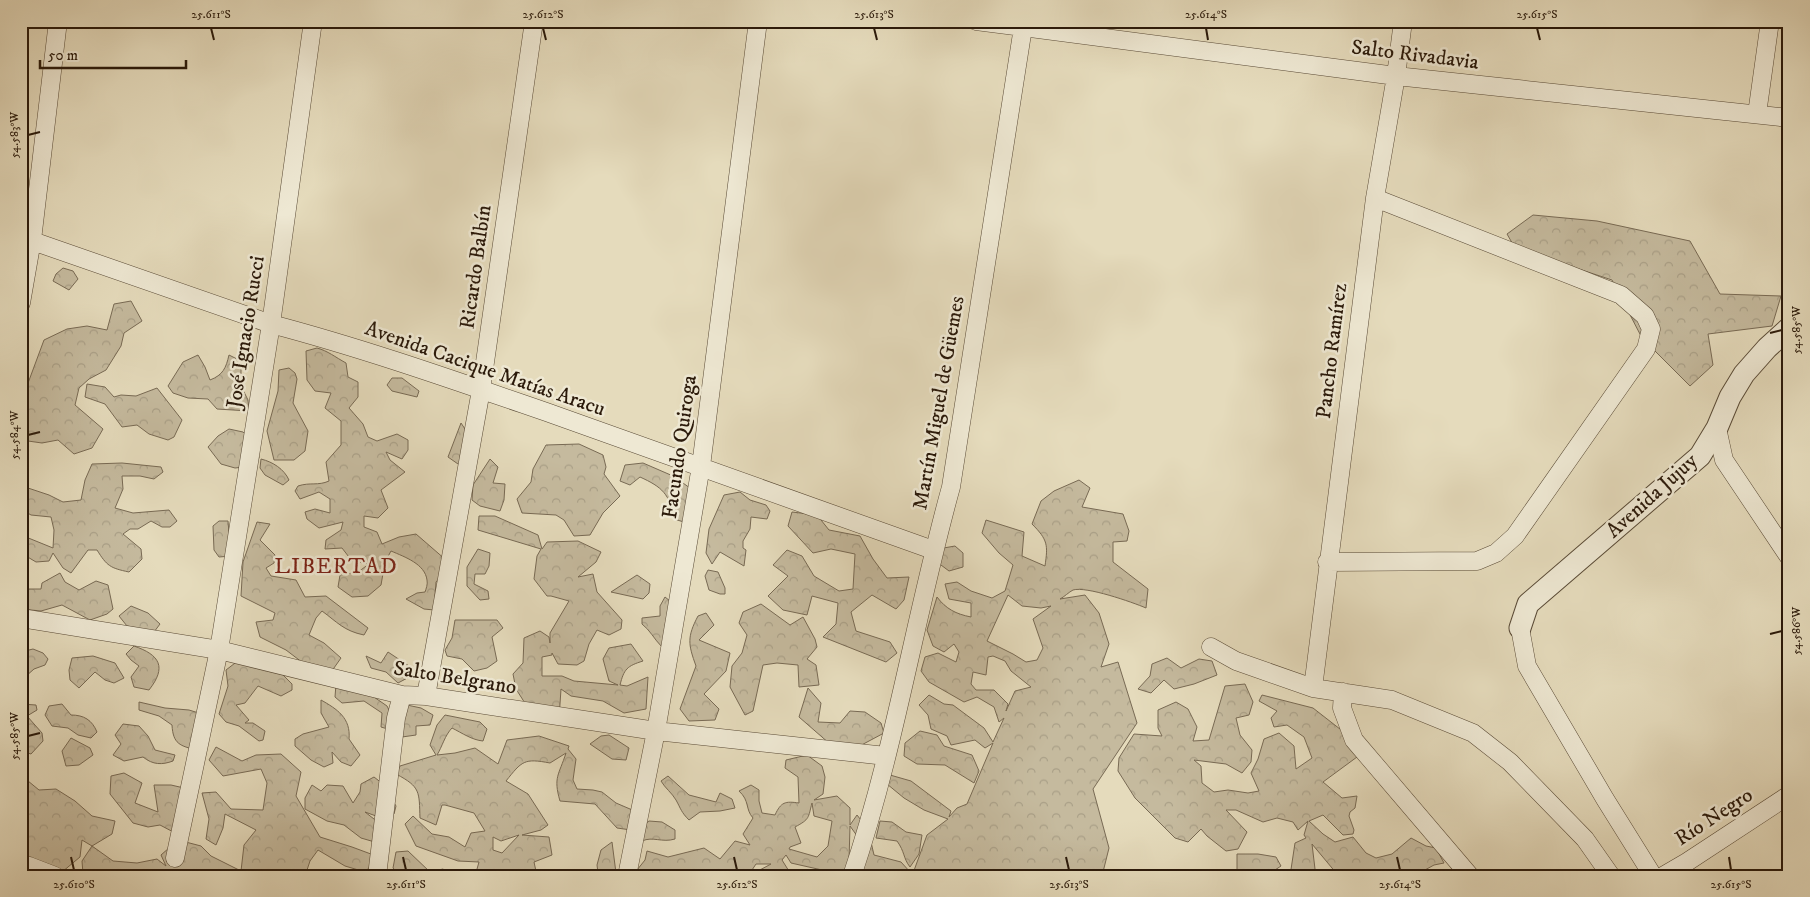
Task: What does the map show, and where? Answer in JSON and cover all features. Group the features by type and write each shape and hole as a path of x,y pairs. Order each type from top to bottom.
{"street":[{"path":"21,303 27,239 58,21"},
{"name":"José Ignacio Rucci","path":"175,858 219,650 271,324 314,21"},
{"name":"Ricardo Balbín","path":"426,696 480,390 534,21"},
{"name":"Facundo Quiroga","path":"627,876 656,731 701,466 758,21"},
{"name":"Salto Rivadavia","path":"976,21 1024,24 1396,76 1789,118"},
{"name":"Pancho Ramírez","path":"1313,688 1327,562 1375,198 1396,76 1403,21"},
{"path":"1757,114 1770,21"},
{"name":"Martín Miguel de Güemes","path":"852,876 864,841 886,756 933,550 951,487 1024,24"},
{"path":"1327,562 1477,561 1496,553 1515,536 1646,349 1650,329 1645,316 1621,295 1375,198"},
{"name":"Avenida Cacique Matías Aracu","path":"27,239 271,324 314,335 480,390 701,466 933,550"},
{"name":"Avenida Jujuy","path":"1520,628 1528,604 1700,456 1717,428 1730,397 1744,374 1789,328"},
{"path":"1717,428 1724,460 1789,557"},
{"name":"Salto Belgrano","path":"21,618 219,650 402,695 426,696 656,731 886,756"},
{"path":"1520,628 1527,666 1605,800 1653,876"},
{"path":"1211,647 1236,661 1313,688 1392,700 1473,733 1510,762 1585,840 1611,876"},
{"path":"1343,692 1342,708 1354,740 1470,876"},
{"path":"376,876 396,718 402,695"},
{"name":"Río Negro","path":"1664,876 1789,795"},
{"path":"21,866 29,866 55,876"}],"green space":[{"path":"1533,215 1597,221 1690,241 1720,294 1781,296 1772,326 1708,334 1713,365 1690,386 1642,338 1612,280 1515,248 1507,234"},
{"path":"63,268 73,271 78,279 69,290 53,281 56,274"},
{"path":"131,301 142,321 124,333 121,346 106,370 89,379 79,388 75,405 103,429 92,448 74,454 58,440 42,443 21,440 21,402 44,340 67,329 87,326 107,330 114,304"},
{"path":"317,348 328,352 346,363 348,377 358,382 358,397 349,408 363,424 368,437 377,441 397,434 408,440 408,450 402,459 386,452 390,460 405,472 381,490 388,508 378,518 364,516 364,527 377,532 382,544 399,537 416,534 446,560 447,569 436,582 434,610 424,609 406,599 417,593 425,592 427,580 418,565 391,551 385,562 381,585 368,596 352,597 338,587 340,575 358,572 369,564 352,561 342,548 325,549 326,540 341,530 343,522 319,528 307,519 305,512 315,509 330,513 330,499 319,492 300,499 295,491 298,486 329,481 326,462 341,445 341,421 325,408 331,393 315,391 307,380 306,351"},
{"path":"198,355 210,380 218,376 223,370 229,355 241,361 241,386 248,400 249,411 217,409 208,399 188,398 173,393 168,386 183,362"},
{"path":"289,368 295,373 297,379 293,403 308,431 305,451 294,460 274,460 267,431 278,391 279,370"},
{"path":"392,378 402,378 419,391 417,397 392,391 387,385"},
{"path":"87,384 105,387 114,397 121,395 136,396 157,388 182,420 174,437 168,440 149,434 137,425 122,427 105,404 85,397"},
{"path":"461,423 465,429 466,462 458,464 448,457"},
{"path":"229,429 243,432 257,445 259,458 253,466 235,468 221,464 208,447 218,436"},
{"path":"579,444 603,455 606,467 604,474 620,496 603,513 590,535 574,536 564,520 556,515 522,513 517,499 531,482 533,469 546,445"},
{"path":"261,459 278,467 289,480 283,485 265,475 260,468"},
{"path":"490,459 498,467 493,483 505,484 504,500 500,511 480,506 472,500 473,485"},
{"path":"122,463 161,467 163,472 154,479 140,476 122,476 123,489 115,508 133,513 169,510 177,521 170,527 162,527 151,521 138,529 130,529 123,534 141,549 142,559 129,572 110,566 97,550 88,550 71,573 63,568 53,553 49,561 36,562 26,556 21,556 21,535 53,548 54,530 51,517 31,515 21,509 21,494 28,488 63,502 81,500 85,480 92,464"},
{"path":"643,463 673,476 690,488 687,523 674,519 667,497 654,484 640,477 630,485 620,481 625,465"},
{"path":"1079,480 1090,488 1082,507 1123,514 1129,531 1127,541 1113,542 1113,562 1148,589 1146,608 1098,592 1079,589 1073,590 1060,599 1085,595 1099,613 1109,644 1101,667 1118,662 1137,723 1093,789 1109,848 1102,876 912,876 927,835 948,819 924,810 904,798 887,784 890,775 911,781 951,811 949,817 957,808 967,804 993,743 985,748 975,740 951,745 947,736 931,729 928,715 919,705 929,695 944,704 953,705 984,728 993,742 1004,718 999,722 994,707 977,697 964,702 929,682 921,671 925,657 938,653 956,662 959,652 954,644 944,652 933,646 927,630 937,597 952,610 971,617 971,603 949,599 945,584 957,582 971,591 992,598 1005,591 1013,565 999,553 982,533 986,520 1024,532 1022,556 1045,566 1046,543 1032,524 1041,501 1054,491","holes":["1008,595 1022,606 1041,608 1051,606 1033,619 1043,648 1037,660 1026,662 987,641","993,656 1005,661 1011,671 1031,687 1015,691 1006,711 1008,704 994,690 976,690 971,684 973,672 986,675 988,657"]},
{"path":"740,492 750,500 766,505 770,511 767,519 751,517 750,529 743,541 743,548 746,550 744,566 720,552 712,564 706,553 709,529 724,495"},
{"path":"792,512 817,515 829,530 860,536 873,559 887,578 909,577 904,600 896,609 872,595 851,612 856,631 890,642 897,653 886,662 823,637 836,624 838,603 812,596 807,615 783,610 768,596 788,576 773,565 787,550 802,556 814,576 839,591 853,589 855,554 831,549 813,553 788,526"},
{"path":"479,516 495,516 538,535 542,549 547,542 578,541 601,552 596,562 578,577 593,574 597,592 622,620 621,629 609,635 597,630 589,644 584,661 577,665 558,664 552,653 552,655 542,657 542,676 562,676 574,681 618,685 609,681 603,659 609,648 631,644 643,661 627,669 620,685 627,686 648,677 646,709 624,713 603,701 571,696 561,689 559,719 535,719 516,689 513,674 523,663 524,638 540,631 549,637 550,643 550,633 569,601 547,596 534,579 537,556 541,549 478,530"},
{"path":"219,521 228,521 231,556 219,557 214,550 213,526"},
{"path":"257,522 270,524 260,540 275,555 274,563 266,568 271,576 296,580 305,597 326,596 368,628 364,635 351,631 341,626 322,611 316,618 309,635 324,643 341,658 329,675 311,669 286,650 260,637 256,622 273,620 275,613 241,596 243,562"},
{"path":"955,546 963,553 963,567 949,571 937,562 938,549"},
{"path":"478,549 490,553 489,566 485,574 475,574 474,584 488,591 489,599 480,600 467,586 467,567"},
{"path":"708,570 718,572 725,588 725,594 709,590 705,576"},
{"path":"60,573 65,582 79,590 96,581 108,585 113,609 107,614 90,620 62,605 41,611 21,609 21,586 26,589 41,589 42,583"},
{"path":"637,575 650,584 649,593 643,599 611,592"},
{"path":"665,597 675,605 662,647 642,624 642,618 660,616 660,606"},
{"path":"761,604 790,625 803,617 815,639 817,647 807,659 816,665 819,685 799,687 798,665 777,663 763,665 753,711 745,715 730,687 732,666 742,653 747,635 739,623 743,612"},
{"path":"131,606 148,613 160,624 154,632 127,626 119,616"},
{"path":"706,613 714,625 699,640 730,653 726,671 704,694 719,709 715,720 689,721 680,709 696,666 691,652 690,635 698,616"},
{"path":"455,620 497,620 503,628 492,637 497,661 487,668 474,671 462,659 447,656 445,650 452,638"},
{"path":"134,646 150,653 158,663 158,675 149,690 134,687 131,677 139,666 126,654"},
{"path":"33,649 43,653 48,659 45,665 34,669 25,677 21,676 21,652"},
{"path":"388,652 409,666 413,675 398,683 386,672 371,668 366,656 381,663"},
{"path":"93,656 115,663 124,678 114,683 105,680 95,672 79,688 70,680 69,670 72,658"},
{"path":"1167,658 1181,668 1199,659 1212,661 1217,675 1174,689 1164,680 1151,693 1138,689 1150,676 1152,664"},
{"path":"239,660 277,669 292,684 292,690 281,696 258,686 245,703 236,705 249,720 245,723 253,723 265,731 263,740 259,741 239,726 226,722 219,714 228,686 226,670"},
{"path":"336,684 374,697 387,706 396,724 391,730 381,727 382,713 364,701 342,703 335,697"},
{"path":"1245,684 1253,702 1249,715 1236,718 1240,735 1252,750 1251,762 1242,773 1226,764 1194,760 1201,766 1202,783 1214,792 1228,790 1248,793 1259,791 1251,773 1258,759 1264,739 1279,733 1294,746 1296,769 1312,758 1304,737 1287,725 1274,727 1271,718 1277,711 1259,701 1262,695 1313,708 1354,740 1357,757 1323,782 1342,798 1357,796 1355,808 1350,812 1349,816 1354,830 1353,834 1343,835 1323,815 1309,821 1335,842 1353,837 1366,853 1376,858 1392,854 1411,838 1426,846 1436,848 1444,863 1434,865 1414,876 1386,876 1378,872 1373,876 1340,876 1312,844 1315,869 1319,876 1290,876 1295,843 1306,838 1304,835 1308,821 1298,830 1293,822 1277,818 1263,822 1236,810 1226,810 1247,832 1238,849 1226,851 1201,829 1188,842 1175,838 1135,798 1118,771 1119,758 1134,734 1162,736 1158,728 1158,710 1176,702 1188,709 1197,727 1193,741 1209,740 1225,686"},
{"path":"808,688 821,703 818,722 840,723 850,711 865,712 881,723 884,733 854,749 830,744 799,717"},
{"path":"321,700 342,715 348,725 349,739 360,755 351,766 341,762 332,752 333,763 324,767 311,760 295,746 295,739 303,734 329,727 321,713"},
{"path":"139,702 202,714 197,750 178,743 174,736 172,725 159,716 139,710"},
{"path":"21,704 36,705 37,710 27,716 42,733 43,741 31,754 21,751"},
{"path":"62,704 71,715 84,717 90,721 97,732 91,738 78,735 68,728 52,726 45,715 49,706"},
{"path":"407,705 421,708 433,715 430,725 416,726 416,735 402,737 396,718"},
{"path":"445,715 480,722 487,729 483,741 471,738 452,728 437,755 475,748 498,764 507,740 539,736 569,746 568,749 576,759 573,780 577,789 602,792 616,803 637,812 631,830 617,828 595,804 560,801 557,781 566,753 550,763 529,761 524,763 506,781 528,794 548,825 541,830 522,835 549,837 552,855 534,862 537,876 475,876 479,862 458,861 416,846 405,824 413,816 432,834 449,837 465,847 471,833 485,831 474,813 445,805 442,805 436,825 420,818 417,791 410,783 396,774 400,766 436,755 430,745 437,725","holes":["519,835 502,853 493,850 493,837 501,841"]},
{"path":"123,724 139,726 148,736 155,750 175,755 173,761 158,764 150,762 143,757 124,761 113,755 121,744 115,735"},
{"path":"920,731 937,735 944,746 972,755 979,771 974,783 945,765 917,764 904,756 905,743"},
{"path":"609,735 629,748 626,760 612,759 590,744 601,736"},
{"path":"71,738 90,748 93,755 79,765 66,766 62,751"},
{"path":"216,747 242,761 256,755 281,754 301,772 296,796 320,837 379,857 365,872 345,866 318,850 310,861 305,876 96,876 83,874 82,861 92,846 113,861 137,863 157,859 166,866 161,855 178,840 201,846 211,856 241,871 244,845 256,830 225,814 223,828 216,845 206,839 209,819 202,793 216,792 231,809 263,810 267,783 261,769 223,776 209,760"},
{"path":"807,755 822,766 825,777 823,794 814,800 837,796 850,808 850,825 857,815 868,829 874,855 901,862 911,873 910,876 892,876 886,871 875,876 857,876 860,840 850,826 849,861 844,876 819,876 822,870 791,863 786,855 782,860 792,876 756,876 758,871 771,864 756,864 748,876 640,876 637,870 645,860 647,851 668,857 704,848 720,859 735,841 750,845 743,834 753,818 745,798 739,791 751,785 759,790 762,813 775,815 779,807 784,803 799,803 798,777 785,768 786,760","holes":["812,803 814,816 832,821 828,846 817,857 789,849 801,843 795,827 808,818"]},
{"path":"124,773 142,783 135,803 158,812 154,785 171,785 184,788 191,803 191,824 179,835 160,825 148,827 133,823 110,794 111,776"},
{"path":"22,776 39,790 56,789 75,801 92,816 115,821 112,834 92,846 82,840 80,857 62,872 21,857"},
{"path":"668,776 689,795 716,802 720,793 732,799 735,808 700,812 689,820 661,781"},
{"path":"374,777 383,784 396,806 394,814 387,820 365,812 383,826 385,845 361,838 344,825 327,821 305,809 305,798 312,785 321,791 327,785 343,786 353,803 360,792 361,784"},
{"path":"649,821 662,822 675,830 675,839 650,839 642,841 641,827"},
{"path":"880,821 892,822 906,832 922,835 919,854 910,867 897,841 876,838"},
{"path":"612,842 616,873 605,875 598,873 597,865 601,850"},
{"path":"408,851 430,872 443,869 452,876 400,876 393,868 396,852"},
{"path":"1237,854 1258,854 1276,857 1281,866 1269,874 1237,876"}],"district":[{"name":"LIBERTAD","path":"336,566"}]}
